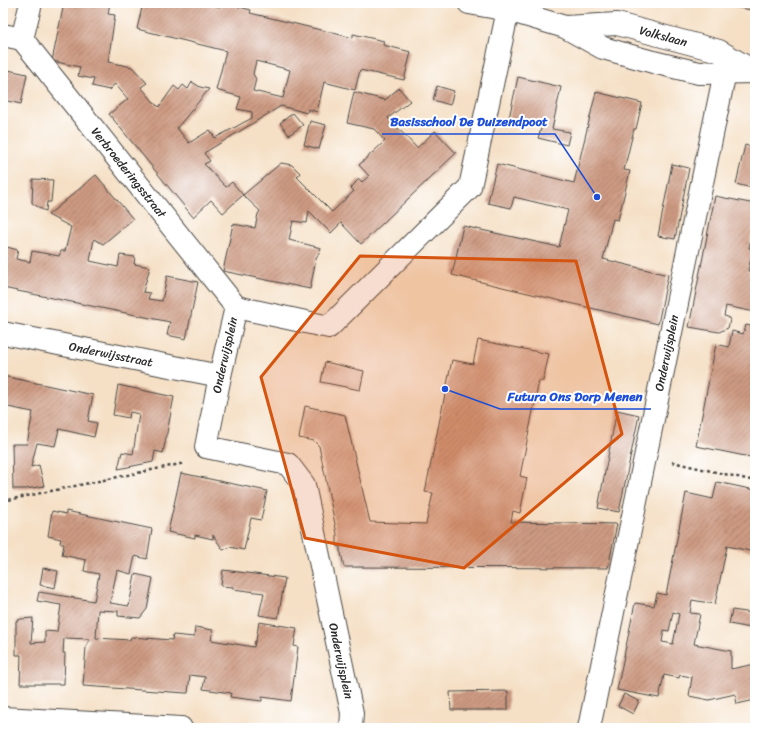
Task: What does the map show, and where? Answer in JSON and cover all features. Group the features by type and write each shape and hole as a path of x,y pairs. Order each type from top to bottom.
{"street":[{"path":"12,37 31,3"},
{"name":"Volkslaan","path":"479,4 508,10 565,26 603,48 653,62 700,73 755,72"},
{"name":"Onderwijsplein","path":"351,728 352,713 304,485 288,464 206,447 220,376 236,307 329,326 470,187 508,10"},
{"name":"Volkslaan","path":"565,26 617,24 719,51 755,72"},
{"name":"Verbroederingsstraat","path":"12,37 236,307"},
{"name":"Onderwijsplein","path":"589,728 725,72"},
{"name":"Onderwijsstraat","path":"3,333 220,376"},
{"path":"3,718 181,728"}],"path":[{"path":"3,501 184,464 206,447"},
{"path":"646,457 755,481"}],"highlighted area":[{"path":"360,256 576,261 622,434 464,568 305,538 261,377"}],"building":[{"path":"64,3 110,3 108,14 115,15 108,62 132,67 147,83 141,87 157,106 159,107 174,86 179,90 183,85 188,89 192,82 200,87 209,89 177,128 189,143 210,130 215,138 252,118 252,112 237,109 241,97 216,90 226,51 137,29 143,3 205,3 220,7 221,3 224,3 251,10 250,13 353,38 353,34 384,41 383,45 411,52 404,80 360,70 355,90 324,82 317,112 308,109 307,113 281,106 204,153 210,161 204,164 226,187 232,182 243,195 223,213 211,200 193,217 109,114 128,99 115,84 109,90 92,86 94,79 78,76 80,67 52,61","holes":["256,61 290,70 283,98 253,91 256,79 253,74"]},
{"path":"755,3 755,11 723,4"},
{"path":"3,69 27,74 21,104 3,100"},
{"path":"518,77 561,87 552,129 570,132 567,145 538,138 542,126 509,118"},
{"path":"437,86 454,91 450,105 433,100"},
{"path":"399,88 410,101 388,118 417,148 435,131 456,153 361,244 341,223 331,233 309,211 307,223 293,221 289,240 321,248 316,259 310,289 223,271 233,224 255,228 260,211 243,195 281,163 292,165 300,173 297,177 332,212 354,191 351,188 359,179 362,182 369,176 359,165 385,141 374,129 347,123 354,92 385,100"},
{"path":"596,92 642,103 624,170 630,171 618,220 613,219 603,259 668,275 658,324 452,275 463,226 559,247 568,210 514,197 511,208 488,203 490,192 497,164 574,183"},
{"path":"293,113 303,125 289,135 280,123"},
{"path":"310,121 326,125 319,149 304,145"},
{"path":"745,145 755,148 755,177 752,188 736,184"},
{"path":"672,164 689,168 675,239 658,236"},
{"path":"96,175 133,219 103,244 94,239 90,261 118,267 120,255 135,257 134,264 150,267 143,292 150,293 148,299 162,301 167,276 198,282 186,339 167,335 170,322 3,288 3,246 18,250 16,259 30,262 32,251 59,256 61,251 65,251 71,227 48,215"},
{"path":"33,179 53,180 51,202 47,202 46,211 32,203"},
{"path":"715,196 755,204 755,219 749,248 753,249 748,271 755,272 755,312 726,306 724,316 728,317 730,320 728,328 719,332 689,327"},
{"path":"746,325 755,327 755,458 696,446 716,344 729,347 732,331 743,334"},
{"path":"478,340 549,354 543,381 539,381 520,476 527,478 520,513 513,511 511,522 617,524 608,568 344,567 340,547 337,546 337,534 319,446 314,441 299,438 305,406 345,415 370,522 426,524 433,493 425,492 452,360 473,364"},
{"path":"325,362 364,371 360,390 321,382"},
{"path":"3,376 93,395 88,421 97,423 94,437 59,429 55,446 37,443 31,467 39,465 44,486 26,489 13,489 12,444 27,444 33,412 3,406"},
{"path":"118,385 174,397 163,453 155,451 153,462 118,469 122,452 133,454 139,414 130,412 129,418 113,415"},
{"path":"617,410 639,415 619,512 598,508"},
{"path":"181,473 267,491 261,520 251,518 244,550 230,547 223,550 213,535 213,539 195,535 195,538 168,532"},
{"path":"717,482 755,490 755,528 750,551 727,546 715,604 692,600 690,613 700,614 694,644 731,651 731,669 755,664 755,700 737,704 735,694 709,700 689,696 692,677 680,675 679,678 664,675 659,698 617,690 635,603 654,606 657,593 666,595 686,493 713,499","holes":["673,612 679,614 673,644 662,642 664,630 669,631"]},
{"path":"52,511 66,514 66,511 152,529 147,559 135,556 131,574 117,570 110,603 129,606 135,574 153,578 147,609 140,618 118,616 118,611 98,610 96,638 130,640 131,637 172,640 173,635 194,637 195,627 213,630 211,640 254,647 259,622 297,628 294,646 298,647 291,701 262,697 262,701 230,697 231,693 203,689 205,677 190,675 188,693 83,686 86,647 90,639 64,638 64,684 20,684 21,655 16,655 16,621 33,618 31,643 45,642 45,631 57,632 61,605 37,601 39,592 94,601 99,574 84,571 86,560 62,555 64,544 60,543 61,539 48,536"},
{"path":"43,568 58,571 55,588 40,585"},
{"path":"223,570 285,578 278,618 259,615 264,593 221,586"},
{"path":"732,610 753,613 751,628 729,624"},
{"path":"508,691 508,710 451,710 450,692"},
{"path":"624,694 639,701 633,714 618,706"}],"place":[{"name":"Basisschool De Duizendpoot","path":"597,197"},
{"name":"Futura Ons Dorp Menen","path":"445,389"}]}
